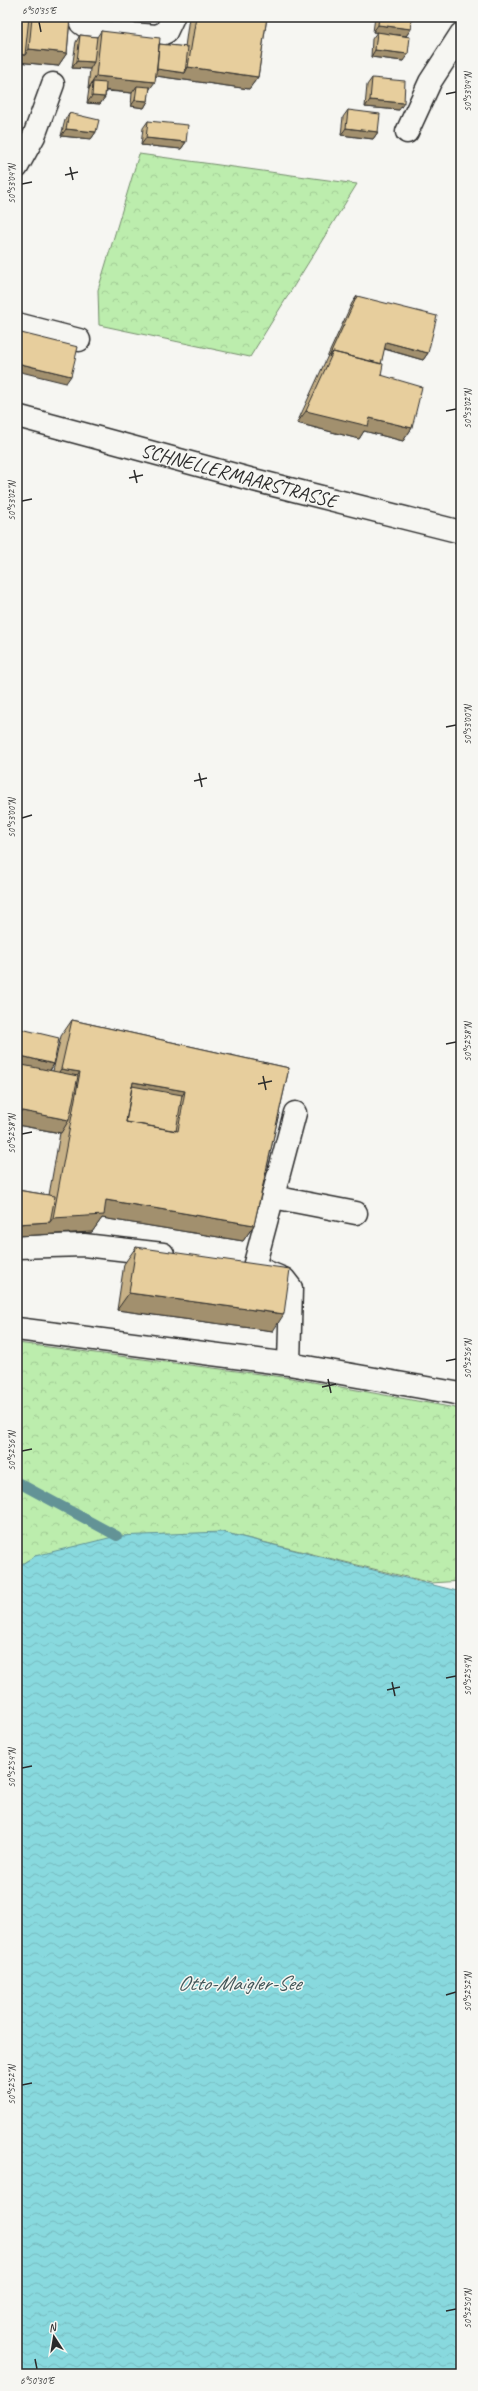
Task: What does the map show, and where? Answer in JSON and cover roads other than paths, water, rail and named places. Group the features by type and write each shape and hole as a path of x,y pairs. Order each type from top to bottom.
{"street":[{"path":"79,17 81,23 92,31 157,36 166,32 173,17"},
{"path":"406,132 430,82 461,34"},
{"path":"17,167 34,136 53,84"},
{"path":"17,324 78,340"},
{"name":"SCHNELLERMAARSTRASSE","path":"17,416 461,532"},
{"path":"254,1267 295,1113"},
{"path":"273,1197 356,1213"},
{"path":"17,1247 84,1245 184,1257"},
{"path":"231,1264 254,1267 284,1279 291,1288 289,1364"},
{"path":"17,1329 289,1364 461,1394"}],"water":[{"name":"Otto-Maigler-See","path":"222,1532 461,1592 461,2374 17,2374 17,1567 35,1556 117,1536"}],"waterway":[{"path":"17,1482 117,1536"}]}
